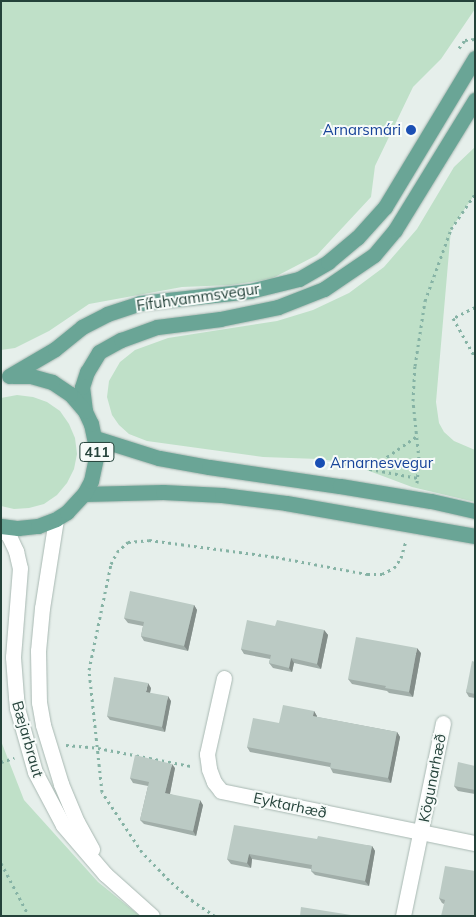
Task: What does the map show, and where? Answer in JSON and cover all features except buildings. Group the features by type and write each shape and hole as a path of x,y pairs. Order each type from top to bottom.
{"main road":[{"name":"Fífuhvammsvegur","path":"5,377 55,349 82,327 107,314 140,303 250,291 300,279 328,262 357,238 385,207 475,58"},
{"name":"Fífuhvammsvegur","path":"85,411 82,387 86,372 99,352 121,340 157,327 220,319 278,307 324,289 374,255 395,230 475,100"},
{"name":"411","path":"1,527 38,526 56,520 67,512 84,494 95,467 95,438 85,411 70,394 52,382 31,376 5,377"},
{"name":"411","path":"95,438 159,458 430,501 475,511"},
{"path":"84,494 162,492 222,495 286,503 475,536"}],"street":[{"name":"Bæjarbraut","path":"56,520 42,608 38,660 39,702 43,725 61,784 76,822 106,874"},
{"name":"Bæjarbraut","path":"1,527 9,536 16,551 20,568 14,657 16,703 35,772 63,826 106,874 152,916"},
{"path":"209,770 208,754 224,678"},
{"name":"Kögunarhæð","path":"403,916 443,723"},
{"name":"Eyktarhæð","path":"209,770 214,782 221,791 475,843"}],"path":[{"path":"416,486 418,478 417,436 413,401 415,366 425,301 451,229 475,194"},
{"path":"475,307 453,318 475,357"},
{"path":"370,469 417,436"},
{"path":"344,464 418,478"},
{"path":"215,916 193,901 169,880 142,852 116,817 102,792 89,670 112,564 117,552 128,542 149,540 180,543 367,574 382,574 394,568 401,558 407,537"},
{"path":"59,744 98,748 209,770"},
{"path":"1,863 29,916"}],"green space":[{"path":"1,1 475,1 475,9 441,59 413,87 375,166 371,197 317,255 271,279 231,285 182,287 89,304 49,331 15,348 1,350"},
{"path":"475,147 475,194 451,229 436,402 439,423 444,432 454,441 475,450 475,502 412,487 348,463 319,459 263,457 147,441 129,434 119,425 112,415 107,397 109,381 120,362 135,350 168,338 277,321 313,310 349,293 384,267 417,229 454,167"},
{"path":"17,395 33,397 47,402 60,411 69,424 75,438 77,454 74,469 67,483 57,495 44,504 14,509 1,506 1,398"},
{"path":"1,741 24,800 98,882 140,916 1,916"}],"place":[{"name":"Arnarsmári","path":"411,130"},
{"name":"Arnarnesvegur","path":"320,463"}]}
